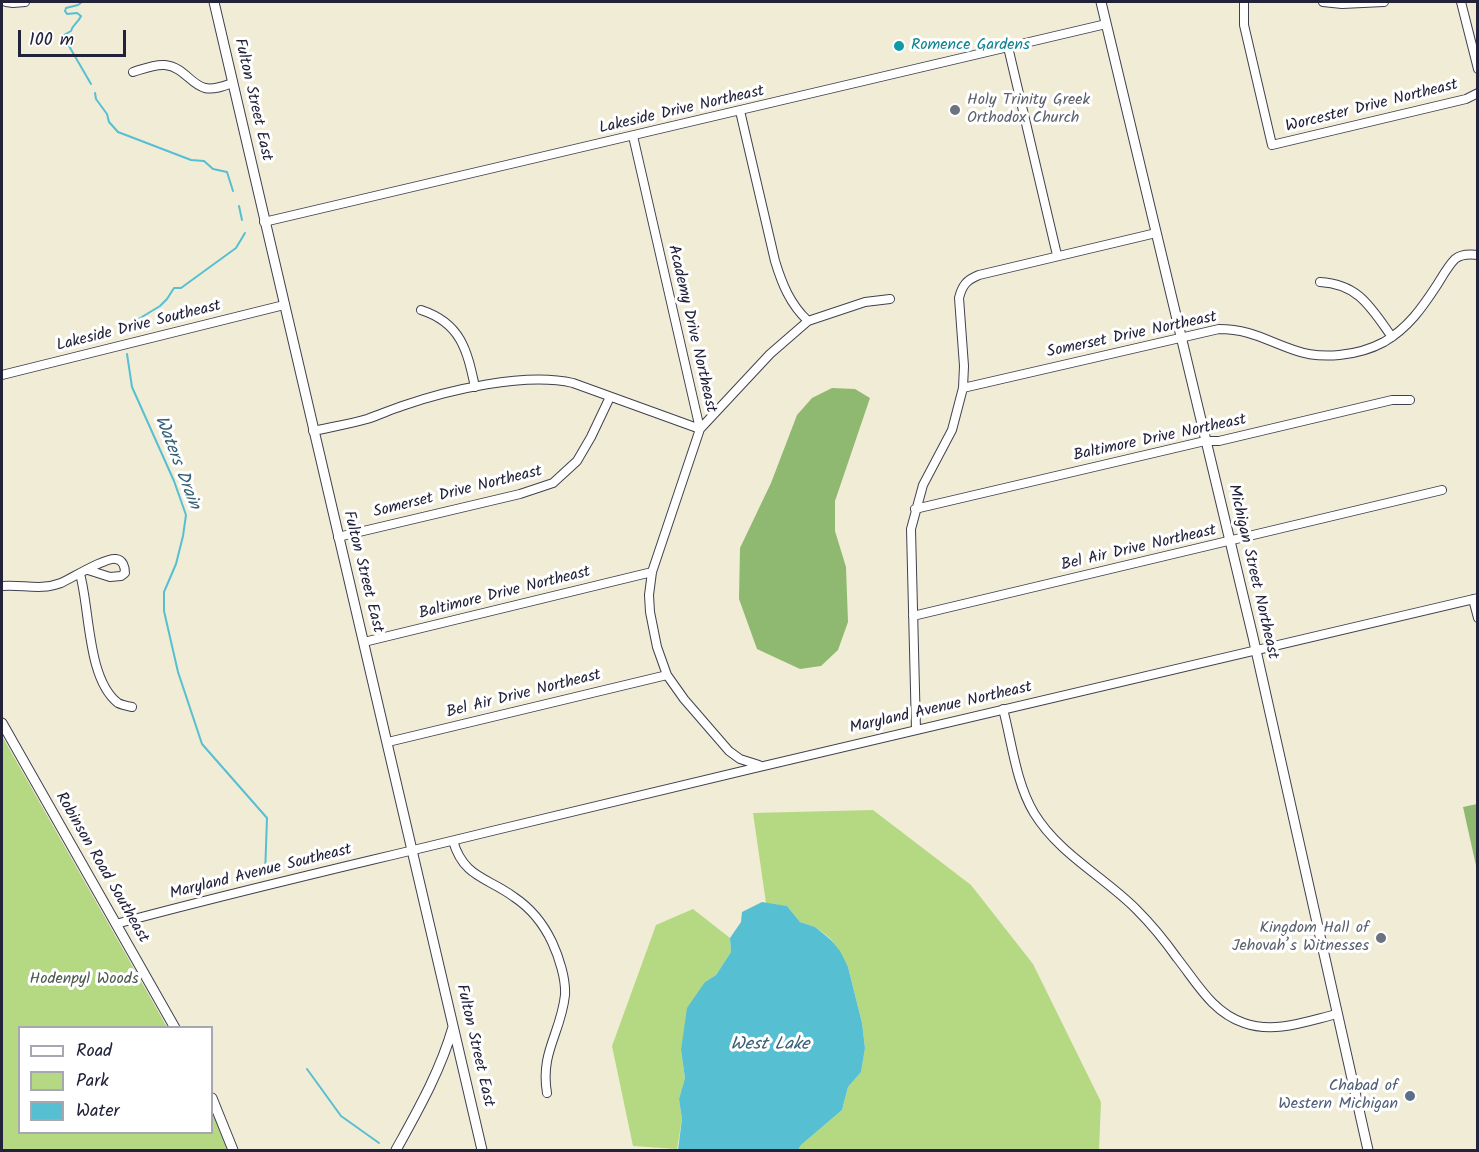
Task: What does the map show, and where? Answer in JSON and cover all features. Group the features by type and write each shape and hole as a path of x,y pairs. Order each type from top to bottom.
{"main road":[{"name":"Fulton Street East","path":"214,2 482,1150"},
{"name":"Michigan Street Northeast","path":"1101,2 1255,649 1368,1150"},
{"name":"Robinson Road Southeast","path":"2,723 174,1026"},
{"path":"396,1150 429,1090 445,1055 454,1025"},
{"path":"213,1100 233,1150"}],"street":[{"path":"6,2 25,2"},
{"name":"Worcester Drive Northeast","path":"1244,2 1244,25 1272,145 1466,99 1478,93"},
{"path":"1323,2 1383,2"},
{"path":"1461,2 1478,69"},
{"name":"Lakeside Drive Northeast","path":"264,222 1106,24"},
{"path":"1008,47 1056,255"},
{"path":"133,72 166,65 178,69 202,88 216,88 232,83"},
{"path":"740,111 782,284 792,302 808,321"},
{"name":"Academy Drive Northeast","path":"633,136 700,429 652,572 649,595 650,612 657,647 667,675 684,699 729,750 740,759 761,765"},
{"path":"916,730 911,529 915,509 924,485 952,430 963,388 964,366 959,298 962,289 970,278 979,275 1156,233"},
{"name":"Somerset Drive Northeast","path":"963,388 1220,329 1242,330 1293,350 1321,355 1346,354 1367,349 1392,337 1409,324 1455,260 1464,255 1478,255"},
{"path":"1320,282 1336,283 1351,288 1369,305 1392,337"},
{"path":"314,431 475,387 520,380 558,379 700,429 770,354 808,321 865,302 890,299"},
{"name":"Lakeside Drive Southeast","path":"2,375 284,305"},
{"path":"421,310 440,318 459,337 469,360 475,387"},
{"name":"Somerset Drive Northeast","path":"338,537 520,494 553,483 577,461 610,397"},
{"name":"Baltimore Drive Northeast","path":"915,509 1205,441 1219,441 1392,400 1410,400"},
{"name":"Bel Air Drive Northeast","path":"913,616 1442,490"},
{"path":"2,586 46,588 88,570"},
{"name":"Baltimore Drive Northeast","path":"364,642 652,572"},
{"path":"80,574 91,642 100,677 120,704 132,707"},
{"path":"1475,598 1478,618"},
{"name":"Maryland Avenue Northeast","path":"412,850 761,765 1475,598"},
{"name":"Bel Air Drive Northeast","path":"388,742 667,675"},
{"path":"1003,709 1024,790 1042,825 1066,851 1135,909 1163,940 1219,1011 1244,1023 1269,1027 1337,1014"},
{"path":"453,841 456,852 465,867 526,906 539,918 552,943 562,972 565,994 559,1022 546,1057 544,1076 547,1093"},
{"name":"Maryland Avenue Southeast","path":"116,924 292,878 412,850"}],"green space":[{"path":"832,388 855,389 870,398 835,501 835,531 846,567 848,622 838,650 821,666 800,669 757,649 739,599 740,548 771,483 797,415 812,398"},
{"name":"Hodenpyl Woods","path":"2,736 166,1026 18,1026 18,1134 213,1134 213,1112 227,1150 2,1150"},
{"path":"1478,804 1477,870 1463,807"},
{"path":"873,810 971,885 1033,964 1101,1102 1099,1150 798,1150 842,1110 848,1087 861,1072 865,1047 862,1023 848,967 831,939 815,927 800,922 787,906 766,903 753,813"},
{"path":"693,909 730,938 731,952 716,975 705,982 681,1050 685,1078 679,1099 682,1119 677,1149 633,1146 612,1046 656,925"}],"water":[{"name":"West Lake","path":"762,902 787,906 800,922 815,927 840,951 848,967 862,1023 865,1048 861,1072 848,1087 842,1110 798,1150 678,1150 682,1119 679,1099 685,1078 681,1050 687,1008 705,982 716,975 731,952 730,938 741,922 742,912"}],"waterway":[{"name":"Waters Drain","path":"82,2 66,8 67,14 77,13 81,16 71,31 64,35 63,40 69,46 91,84"},
{"name":"Waters Drain","path":"95,93 109,122 118,132 191,160 204,161 213,169 227,172 233,191"},
{"name":"Waters Drain","path":"239,206 242,220"},
{"name":"Waters Drain","path":"132,323 160,306 174,288 181,288 236,248 245,233"},
{"name":"Waters Drain","path":"127,354 132,387 174,481 186,515 176,564 164,592 164,611 178,672 202,744 267,818 265,875"},
{"name":"Waters Drain","path":"307,1069 341,1116 379,1143"}],"place":[{"name":"Romence Gardens","path":"899,46"},
{"name":"Holy Trinity Greek Orthodox Church","path":"955,110"},
{"name":"Kingdom Hall of Jehovah’s Witnesses","path":"1381,938"},
{"name":"Chabad of Western Michigan","path":"1410,1096"}]}
